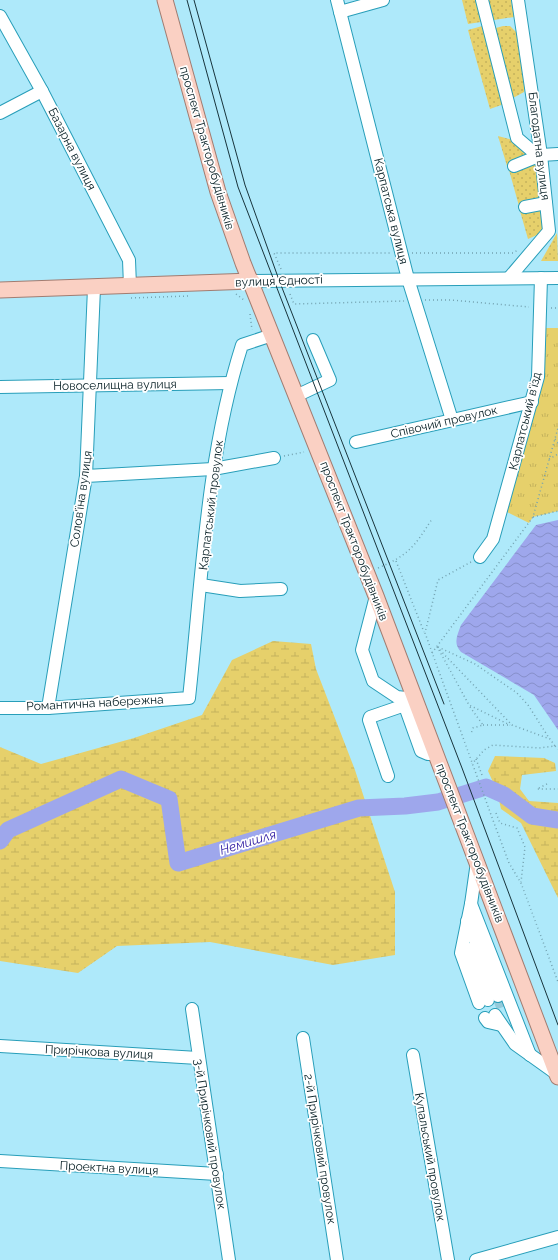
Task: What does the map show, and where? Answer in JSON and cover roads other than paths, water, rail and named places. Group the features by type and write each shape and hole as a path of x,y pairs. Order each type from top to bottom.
{"main road":[{"name":"проспект Тракторобудівників","path":"165,0 218,192 243,262 252,281 376,596 407,701 435,753 444,775 557,1075"},
{"name":"вулиця Єдності","path":"0,290 94,288 252,281"}],"street":[{"name":"Карпатська вулиця","path":"337,0 408,279 452,420"},
{"path":"340,12 383,0"},
{"path":"482,0 517,138 531,150 541,155"},
{"name":"Благодатна вулиця","path":"509,278 549,231 541,155 518,0"},
{"name":"Базарна вулиця","path":"0,16 42,91 130,260 130,286"},
{"path":"0,113 42,91"},
{"path":"514,166 541,155 558,154"},
{"path":"526,208 546,203"},
{"name":"Карпатський в'їзд","path":"480,557 493,538 538,377 541,278"},
{"name":"вулиця Єдності","path":"252,281 558,278"},
{"name":"Солов'їна вулиця","path":"48,708 86,476 94,288"},
{"name":"Карпатський провулок","path":"189,698 213,469 230,383 242,345 272,335"},
{"path":"296,396 330,380 313,340"},
{"name":"Новоселищна вулиця","path":"0,387 230,383"},
{"name":"Співочий провулок","path":"356,442 532,402"},
{"path":"86,476 213,469 280,457"},
{"path":"201,585 240,591 281,589"},
{"path":"376,596 362,650 373,681 397,697 407,701"},
{"name":"Романтична набережна","path":"0,708 48,708 189,698"},
{"path":"388,776 369,720 370,717 407,701"},
{"path":"466,927 488,1000 461,953 466,927 471,904 477,861"},
{"path":"471,904 530,1055"},
{"name":"3-й Прирічковий провулок","path":"192,1008 198,1058 229,1260"},
{"path":"525,1041 506,1018 496,1017 515,1044 557,1075"},
{"name":"2-й Прирічковий провулок","path":"303,1038 337,1260"},
{"name":"Прирічкова вулиця","path":"0,1046 198,1058"},
{"name":"Купальський провулок","path":"413,1054 448,1260"},
{"name":"Проектна вулиця","path":"0,1161 217,1174"},
{"path":"476,1260 558,1237"}],"water":[{"path":"558,520 558,730 534,695 461,652 456,642 461,625 536,525"}],"waterway":[{"name":"Немишля","path":"0,841 8,830 121,779 169,799 178,863 359,808 405,806 438,802 486,787 504,795 532,816 558,820"}],"tunnel":[{"path":"498,996 504,1012"}],"tram line":[{"path":"187,0 238,187 462,768 558,1025"},
{"path":"194,0 245,185 279,280 444,704"}]}
